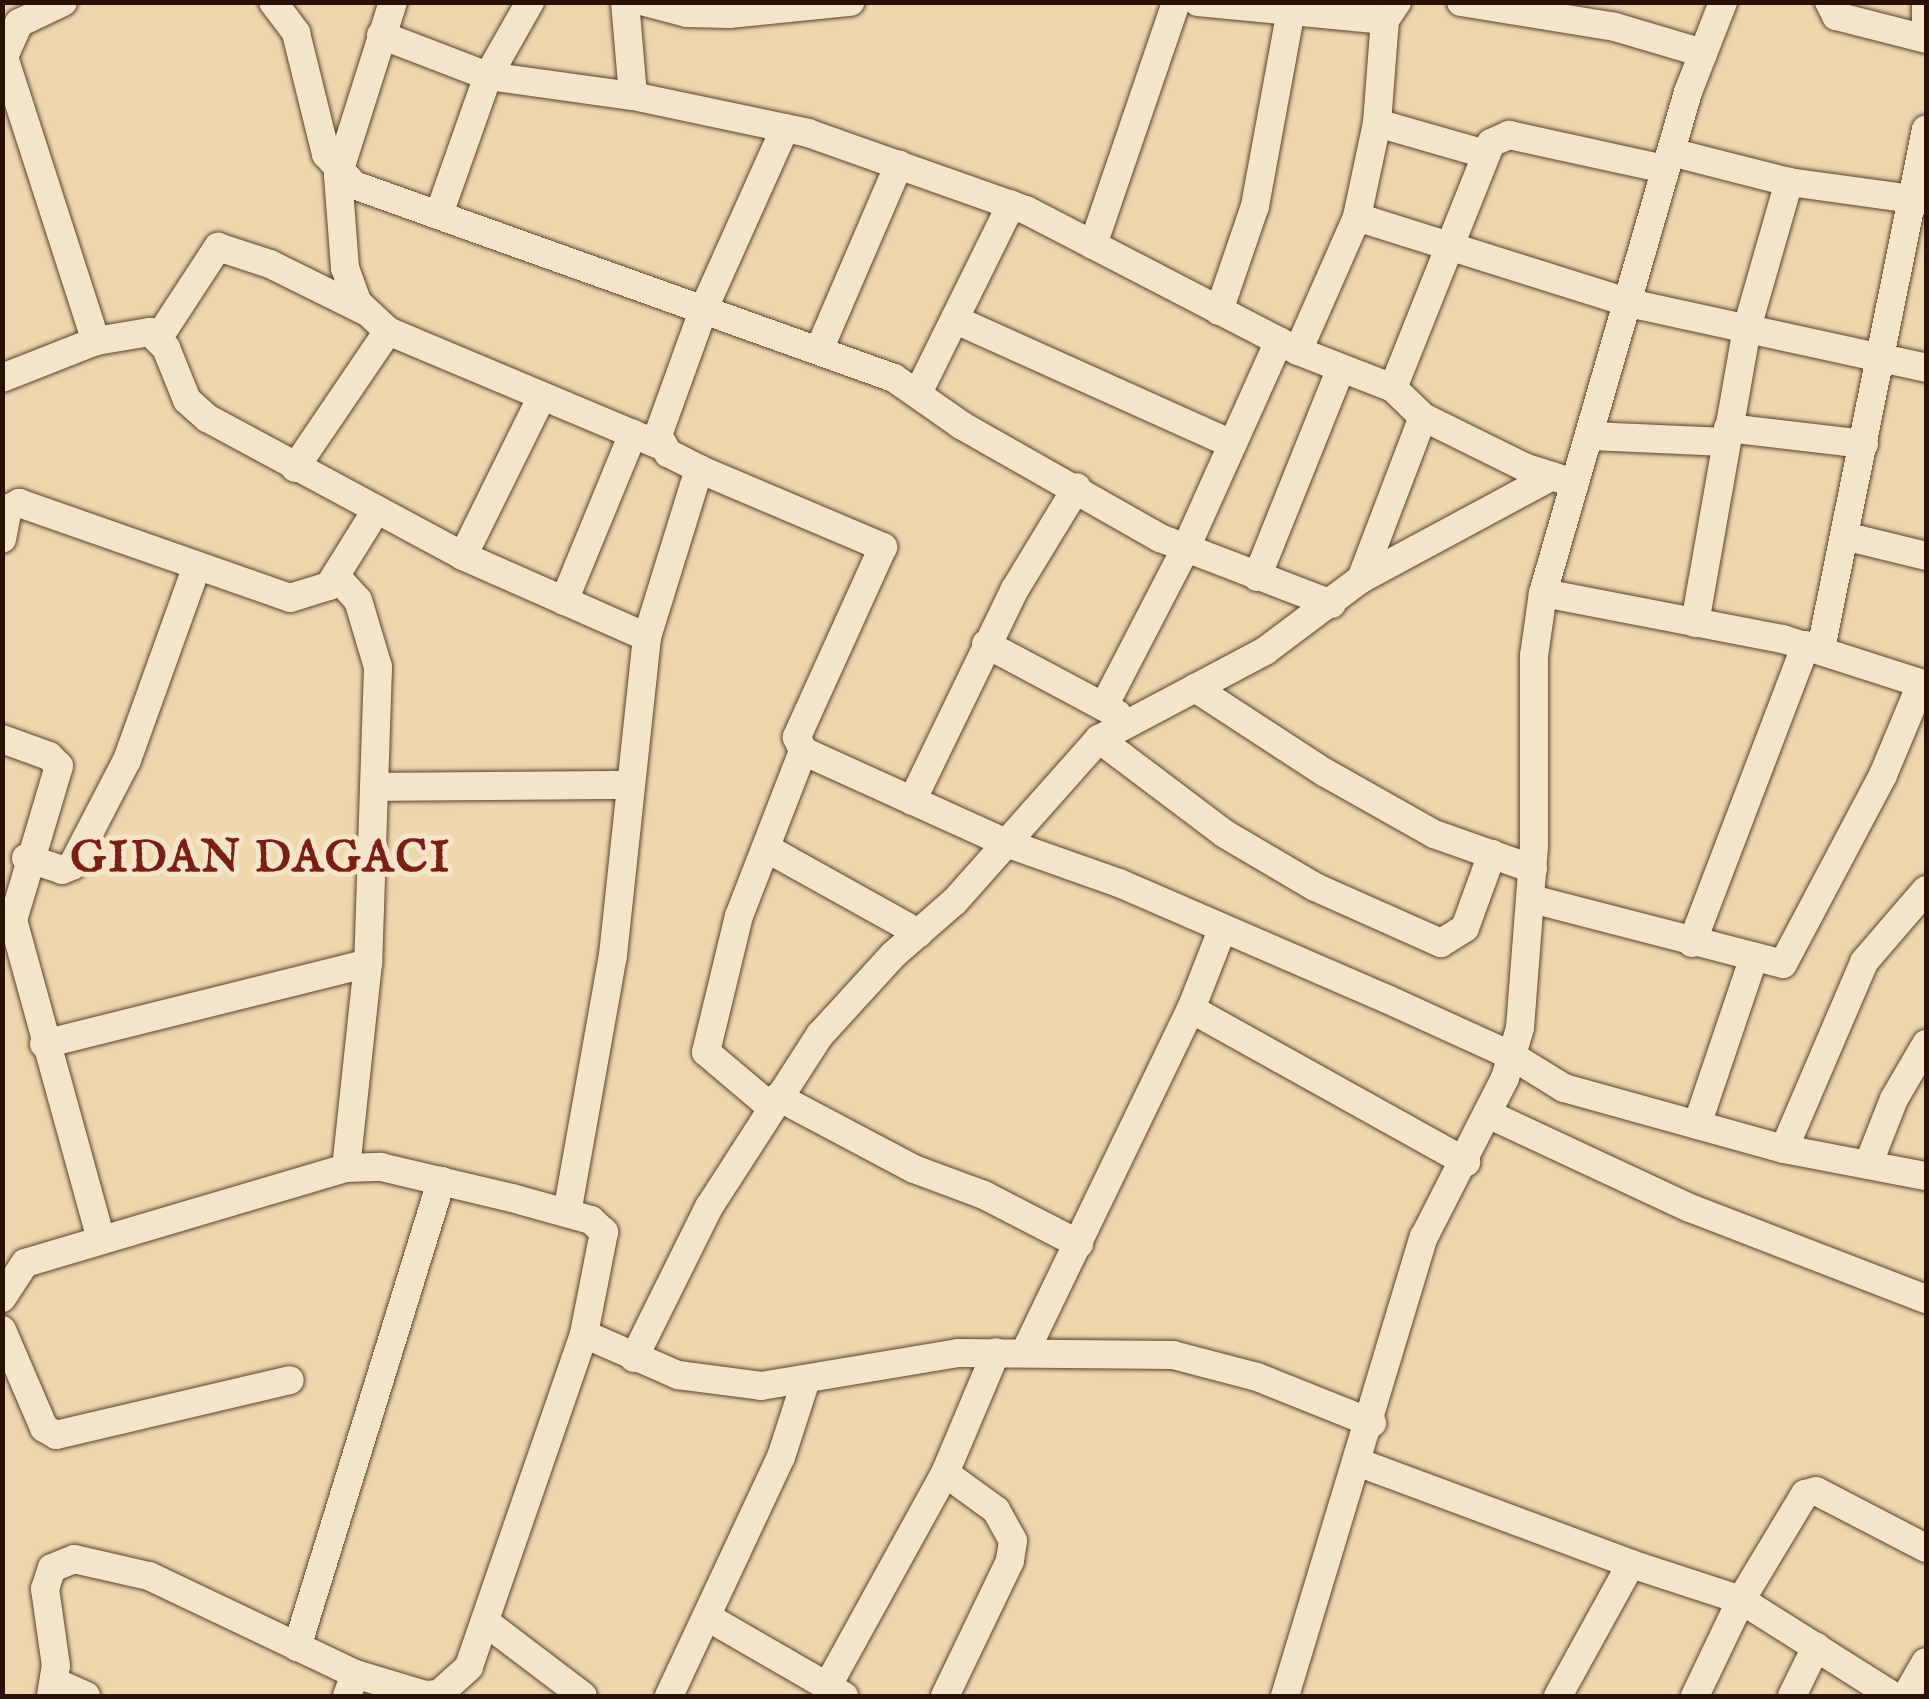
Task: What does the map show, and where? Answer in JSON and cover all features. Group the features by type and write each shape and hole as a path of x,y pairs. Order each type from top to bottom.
{"street":[{"path":"63,2 20,23 4,58 96,341"},
{"path":"273,2 296,33 326,154 338,174 919,390 960,424 1186,550 1332,604"},
{"path":"365,311 345,268 338,174 393,2"},
{"path":"439,214 488,76 530,2"},
{"path":"624,2 633,96"},
{"path":"645,2 715,14 850,2"},
{"path":"1093,246 1176,2"},
{"path":"1104,706 1186,550 1232,444 1357,217 1376,123 1391,11 1298,11 1198,2"},
{"path":"1461,2 1615,27 1703,53"},
{"path":"1284,1696 1360,1463 1424,1236 1466,1162 1512,1056 1527,975 1532,899 1534,656 1565,479 1591,436 1668,160 1722,2"},
{"path":"1829,2 1836,16 1926,23"},
{"path":"1219,311 1254,206 1298,11"},
{"path":"381,35 488,76 633,96 785,128 1011,204 1289,346 1394,388 1423,417 1565,479"},
{"path":"1376,123 1485,154"},
{"path":"659,445 704,308 785,128"},
{"path":"1692,943 1813,647 1844,536 1879,359 1920,200 1926,128"},
{"path":"1394,388 1485,154 1508,135 1920,200"},
{"path":"819,350 899,164"},
{"path":"1695,623 1747,328 1788,182"},
{"path":"919,390 1011,204"},
{"path":"1357,217 1629,303 1926,368"},
{"path":"159,337 218,247 270,264 365,311 388,331 659,445 699,469 885,552 797,737 803,751 1006,843 1119,883 1512,1056 1564,1088 1784,1150 1926,1176"},
{"path":"956,320 1232,444"},
{"path":"2,378 96,341 139,330 159,337 192,407 375,512 463,556 647,637"},
{"path":"294,468 388,331"},
{"path":"1257,576 1341,368"},
{"path":"463,556 542,396"},
{"path":"1361,579 1423,417"},
{"path":"564,601 633,434"},
{"path":"1591,436 1727,435 1864,444"},
{"path":"566,1213 613,955 628,786 647,637 699,469"},
{"path":"634,1358 684,1250 774,1102 820,1036 1006,843 1099,738 1266,651 1361,579 1565,479"},
{"path":"912,801 986,644 1078,487"},
{"path":"2,539 8,510 19,503 290,598 312,596 337,578 375,512"},
{"path":"1844,536 1926,556"},
{"path":"26,858 66,870 81,850 127,760 196,568"},
{"path":"337,578 358,600 378,667 378,787 368,963 346,1168"},
{"path":"1532,899 1775,966 1791,958 1884,775 1924,684 1813,647 1543,593"},
{"path":"986,644 1129,720"},
{"path":"1194,688 1434,834 1533,869"},
{"path":"1099,738 1225,834 1316,887 1441,943 1465,928 1492,854"},
{"path":"2,739 49,756 59,766 26,858 13,920 11,961 44,1044 100,1240"},
{"path":"803,751 738,916 706,1052 774,1102 914,1169 984,1195 1080,1244"},
{"path":"378,787 628,786"},
{"path":"766,848 919,933"},
{"path":"1784,1150 1864,962 1926,890"},
{"path":"709,1618 836,1692 1011,1352 1080,1244 1191,1009 1222,930"},
{"path":"1697,1125 1753,960"},
{"path":"44,1044 368,963"},
{"path":"1191,1009 1466,1162"},
{"path":"1868,1165 1894,1099 1926,1044"},
{"path":"1488,1114 1690,1208 1926,1299"},
{"path":"2,1298 25,1262 346,1168 381,1167 591,1220 607,1244 584,1334 488,1624 468,1667 439,1694 351,1685 297,1646 148,1576 74,1560 52,1568 46,1589 53,1689 86,1696"},
{"path":"297,1646 441,1181"},
{"path":"2,1330 44,1428 56,1436 290,1380"},
{"path":"584,1334 634,1358 716,1384 806,1383 868,1364 1011,1352 1173,1354 1257,1377 1372,1423"},
{"path":"668,1696 709,1618 806,1383"},
{"path":"1360,1463 1632,1564 1741,1600 1894,1696"},
{"path":"945,1474 996,1510 1013,1542 1010,1561 946,1696"},
{"path":"1695,1696 1741,1600 1804,1494 1816,1492 1926,1548"},
{"path":"1558,1696 1632,1564"},
{"path":"488,1624 583,1696"},
{"path":"1792,1696 1816,1647"},
{"path":"1906,1696 1926,1662"}],"district":[{"name":"GIDAN DAGACI","path":"261,859"}]}
